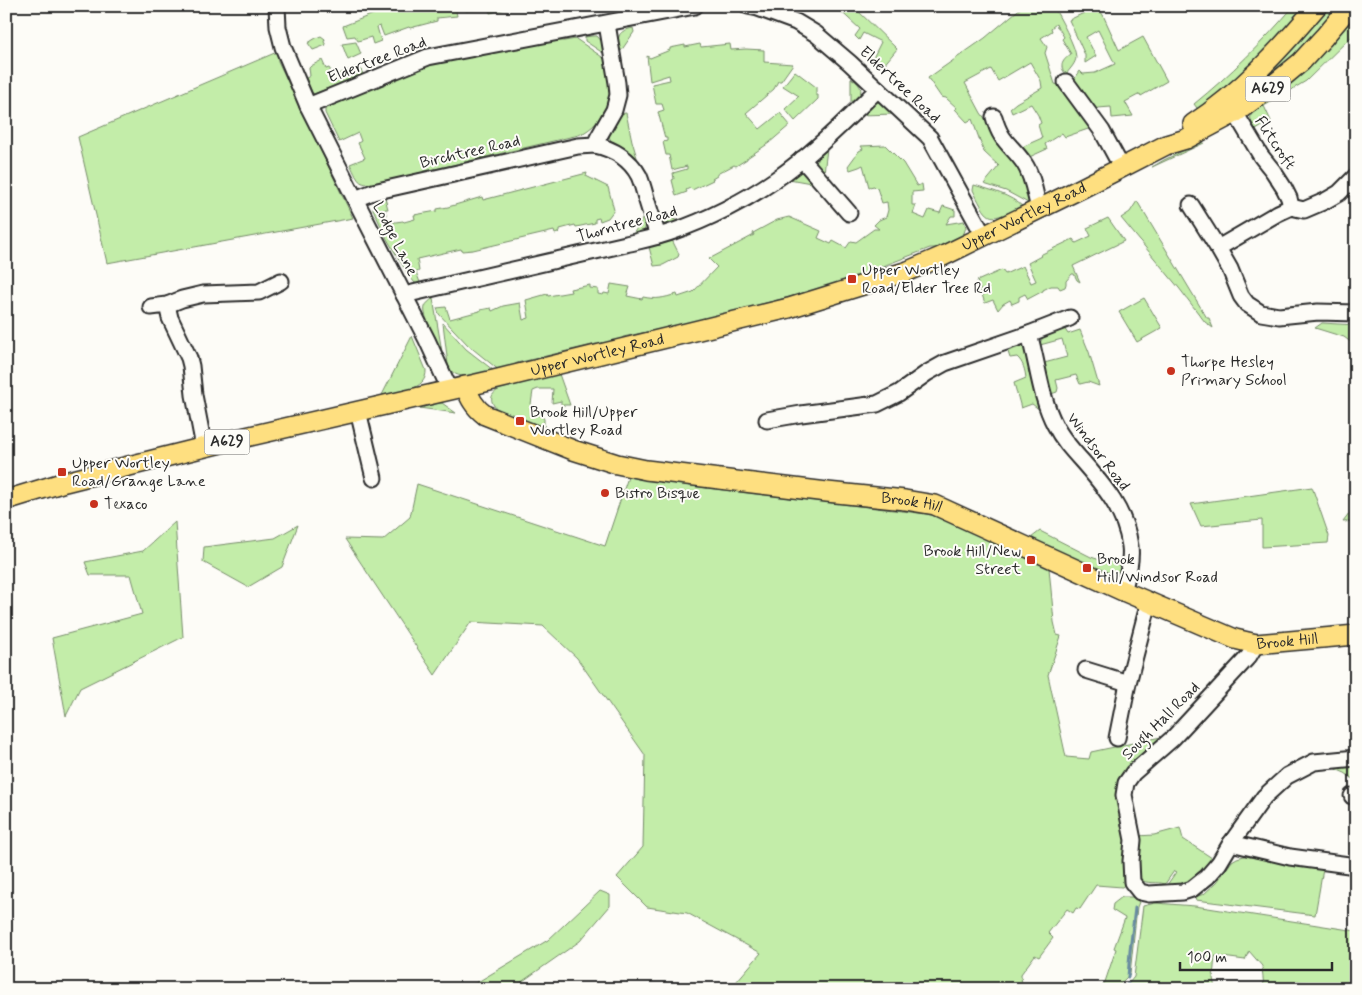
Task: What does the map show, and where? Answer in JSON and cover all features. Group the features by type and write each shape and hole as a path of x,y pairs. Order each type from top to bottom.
{"main road":[{"name":"Upper Wortley Road","path":"1231,106 1317,6"},
{"name":"Upper Wortley Road","path":"6,500 65,482 789,308 908,270 984,236 1166,145 1186,139 1231,106 1272,86 1300,62 1350,6"},
{"name":"Brook Hill","path":"457,388 485,415 573,450 617,464 662,472 935,505 1123,591 1235,639 1256,644 1356,635"}],"street":[{"name":"Lodge Lane","path":"278,6 278,27 283,47 308,106 427,340 457,388"},
{"name":"Eldertree Road","path":"308,106 428,56 695,6"},
{"name":"Eldertree Road","path":"748,6 796,22 816,34 930,138 984,236"},
{"path":"607,24 618,95 614,110 595,145 617,153 636,170 641,180 658,236"},
{"path":"1066,82 1102,132 1122,168"},
{"name":"Thorntree Road","path":"404,295 658,236 690,225 744,199 776,180 845,121 878,89"},
{"name":"Flitcroft","path":"1231,106 1261,156 1273,170 1284,188 1291,208"},
{"path":"994,117 1002,139 1025,164 1038,209"},
{"name":"Birchtree Road","path":"354,199 373,192 578,146 595,145"},
{"path":"802,159 849,214"},
{"path":"1218,248 1278,213 1291,208 1304,210 1325,201 1339,193 1356,176"},
{"path":"1191,205 1230,269 1247,304 1261,314 1279,316 1318,312 1356,313"},
{"path":"151,307 167,305 204,294 259,292 281,281"},
{"path":"167,305 174,330 189,358 204,448"},
{"path":"767,420 877,404 899,393 945,363 1070,318"},
{"name":"Windsor Road","path":"1029,334 1044,399 1054,424 1063,439 1104,487 1126,527 1131,547 1130,565 1123,591"},
{"path":"358,411 374,478"},
{"path":"1117,738 1128,683 1149,602"},
{"name":"Sough Hall Road","path":"1231,843 1219,863 1207,877 1192,889 1183,892 1149,894 1140,892 1132,882 1132,840 1124,795 1126,783 1133,773 1173,738 1249,656 1256,644"},
{"path":"1086,670 1128,683"},
{"path":"1356,758 1314,762 1287,776 1264,797 1231,843 1290,857 1356,866"}],"green space":[{"path":"385,6 455,6 457,16 437,18 437,21 409,27 384,36 380,26 377,27 381,41 373,44 371,37 358,41 355,36 347,37 343,26 376,13"},
{"path":"465,6 517,6 490,13 489,8 466,11"},
{"path":"835,6 853,6 897,49 883,66 873,58 881,42 863,33 859,40 855,36 860,29"},
{"path":"1023,6 1053,6 1070,39 1076,57 1074,64 1066,74 1062,68 1062,63 1071,54 1056,24 1051,28 1052,31 1041,38 1047,47 1045,53 1055,84 1063,86 1094,127 1065,137 1062,133 1045,144 1047,149 1025,159 1019,152 1024,146 1042,138 1038,125 1041,123 1031,104 1012,113 1010,108 1042,88 1041,81 1030,62 998,81 991,69 965,83 981,113 1012,156 1025,179 1030,204 1006,191 984,184 999,166 984,152 972,119 967,122 955,109 957,108 946,98 941,97 928,78 985,38"},
{"path":"1084,6 1097,6 1119,50 1143,37 1167,81 1141,96 1140,94 1125,102 1133,116 1112,118 1111,107 1098,108 1092,111 1071,84 1080,71 1083,74 1095,73 1115,64 1098,30 1086,37 1096,56 1085,63 1085,55 1069,20 1086,12"},
{"path":"1294,6 1310,6 1255,67 1199,110 1194,104 1246,57"},
{"path":"1332,6 1343,6 1323,29 1262,85 1243,95"},
{"path":"1356,16 1356,32 1306,81 1264,106 1271,121 1256,130 1251,118 1253,111 1320,56"},
{"path":"633,28 634,32 621,51 619,50 618,41 621,33"},
{"path":"321,36 325,39 326,45 313,50 308,43"},
{"path":"597,36 604,44 606,55 585,41 585,37"},
{"path":"576,39 605,59 611,90 607,107 600,118 584,133 368,184 358,180 350,164 365,158 358,143 361,141 358,133 339,142 325,113 325,108 328,104 421,66 547,41"},
{"path":"356,42 361,54 348,60 342,44"},
{"path":"700,44 701,47 730,44 731,50 764,50 764,62 793,64 781,81 778,81 774,89 746,113 760,129 780,113 790,125 769,143 736,166 734,165 717,174 713,180 692,190 690,188 686,190 687,192 676,196 672,180 674,179 673,173 687,169 687,166 672,170 669,155 666,155 663,142 667,141 667,138 665,138 658,112 664,110 662,104 656,104 652,84 670,80 669,75 650,81 647,56 650,58 670,50 670,48"},
{"path":"277,52 278,61 353,218 107,263 78,137"},
{"path":"322,60 326,69 329,68 331,71 328,73 329,78 359,66 363,74 314,94 306,78 310,76 309,68"},
{"path":"795,71 816,87 818,99 795,121 785,109 799,96 783,86"},
{"path":"851,78 859,85 861,91 858,98 851,105"},
{"path":"876,102 884,104 895,114 861,115"},
{"path":"626,113 637,162 626,151 612,142 609,137 619,114"},
{"path":"1203,141 1204,143 1152,167 1164,160"},
{"path":"885,145 903,163 917,186 922,184 923,191 912,192 912,205 916,205 913,214 925,219 929,210 940,213 943,206 955,210 955,216 951,216 946,224 964,221 966,227 963,236 940,248 930,248 857,278 856,276 848,278 850,284 803,297 794,296 718,315 714,321 694,322 623,337 617,343 611,345 596,344 517,363 511,369 500,371 468,345 439,314 437,308 446,307 450,319 480,310 491,308 492,311 503,306 520,303 523,320 529,318 526,300 547,294 548,296 571,292 570,289 590,285 590,288 598,289 598,294 603,295 604,293 609,294 611,284 630,287 627,296 642,299 643,297 660,298 677,294 678,297 693,292 717,267 709,259 754,235 753,233 777,220 789,217 821,231 818,238 831,244 833,241 846,248 851,241 856,242 874,229 879,229 874,225 886,217 888,210 887,202 882,203 877,188 874,186 869,187 863,165 850,170 848,166 859,151 863,149 861,146"},
{"path":"826,148 824,173 816,168 816,165 818,156"},
{"path":"799,172 804,172 812,181 811,183 789,179"},
{"path":"587,173 586,176 608,187 614,210 608,218 600,221 599,218 595,219 595,223 560,229 560,232 555,234 554,231 473,250 462,251 461,249 417,259 419,271 416,272 421,285 415,283 409,276 387,239 373,209 377,201 385,198 388,209 385,209 388,223 404,222 415,219 414,215 437,211 437,209 482,197 483,200"},
{"path":"974,185 1007,196 1023,207 997,217 987,214 973,190"},
{"path":"1137,201 1207,318 1209,318 1213,328 1205,322 1121,218 1130,212"},
{"path":"658,212 680,222 666,224 661,220"},
{"path":"644,216 646,224 643,232 632,236"},
{"path":"1108,218 1124,241 1073,266 1080,282 1072,274 1066,281 1065,287 1060,289 1058,286 1051,286 1028,299 1025,294 1019,297 1019,301 1012,304 1010,300 998,310 993,300 985,303 977,281 1002,270 1005,274 1023,266 1031,283 1036,281 1028,263 1073,239 1076,243 1091,236 1087,228"},
{"path":"672,240 679,254 678,257 663,265 654,266 649,247"},
{"path":"433,298 442,352 428,323 425,311 426,304"},
{"path":"1144,298 1162,328 1137,342 1119,312"},
{"path":"443,323 466,349 493,370 468,376 461,376 451,371 448,365"},
{"path":"1322,323 1356,325 1356,346 1344,337 1315,328"},
{"path":"1064,328 1068,334 1080,330 1099,386 1088,382 1080,384 1076,375 1056,380 1057,392 1051,394 1044,363 1067,357 1062,339 1040,345 1045,335"},
{"path":"412,336 426,370 425,377 417,386 410,389 382,395"},
{"path":"1019,345 1025,347 1040,410 1032,404 1021,408 1014,383 1026,378 1025,372 1019,359 1017,357 1010,358 1007,349"},
{"path":"559,374 570,405 561,405 561,401 552,403 553,389 533,391 532,410 544,419 544,430 499,411 492,402 492,396 500,389"},
{"path":"442,403 456,413 419,408"},
{"path":"628,477 927,514 942,518 1029,559 1029,562 1034,564 1036,562 1049,568 1054,622 1057,635 1061,636 1048,675 1066,757 1089,759 1091,752 1167,737 1130,772 1127,850 1122,856 1126,864 1126,884 1122,887 1096,885 1080,909 1076,908 1073,913 1067,909 1048,933 1053,938 1039,957 1035,955 1021,974 1022,989 730,989 761,953 687,913 647,907 617,877 643,847 645,755 577,658 543,626 471,622 435,675 345,539 383,540 410,517 417,484 605,546"},
{"path":"1312,487 1329,536 1328,543 1262,547 1262,520 1201,526 1191,504"},
{"path":"1356,505 1356,521 1343,522"},
{"path":"175,522 183,637 80,688 66,716 52,638 142,614 131,575 90,575 85,562 143,551"},
{"path":"298,525 282,567 248,587 203,562 204,547 275,538"},
{"path":"1040,531 1091,557 1106,562 1122,561 1122,564 1118,572 1111,576 1091,568 1092,566 1031,538"},
{"path":"1356,765 1356,781 1345,773 1333,768"},
{"path":"1180,828 1183,839 1212,858 1203,870 1189,882 1176,885 1167,885 1176,872 1174,871 1165,884 1146,882 1139,879 1137,836 1154,835"},
{"path":"1244,856 1323,869 1315,915 1196,900 1195,897 1204,894 1217,882 1232,861"},
{"path":"600,891 610,895 610,906 580,941 510,989 466,989 548,940"},
{"path":"1122,897 1133,897 1139,902 1130,974 1119,985 1118,989 1100,989 1105,982 1116,949 1114,948 1125,918 1112,910 1113,904"},
{"path":"1155,903 1195,906 1356,931 1356,989 1297,981 1289,989 1264,989 1262,966 1249,951 1245,960 1215,956 1213,978 1215,989 1124,989 1134,977 1143,906"}],"waterway":[{"path":"1128,977 1135,908"},
{"path":"1126,989 1128,983"}],"place":[{"name":"Upper Wortley Road/Elder Tree Rd","path":"852,279"},
{"name":"Thorpe Hesley Primary School","path":"1171,371"},
{"name":"Brook Hill/Upper Wortley Road","path":"520,421"},
{"name":"Upper Wortley Road/Grange Lane","path":"62,472"},
{"name":"Bistro Bisque","path":"605,493"},
{"name":"Texaco","path":"94,504"},
{"name":"Brook Hill/New Street","path":"1031,560"},
{"name":"Brook Hill/Windsor Road","path":"1087,568"}]}
